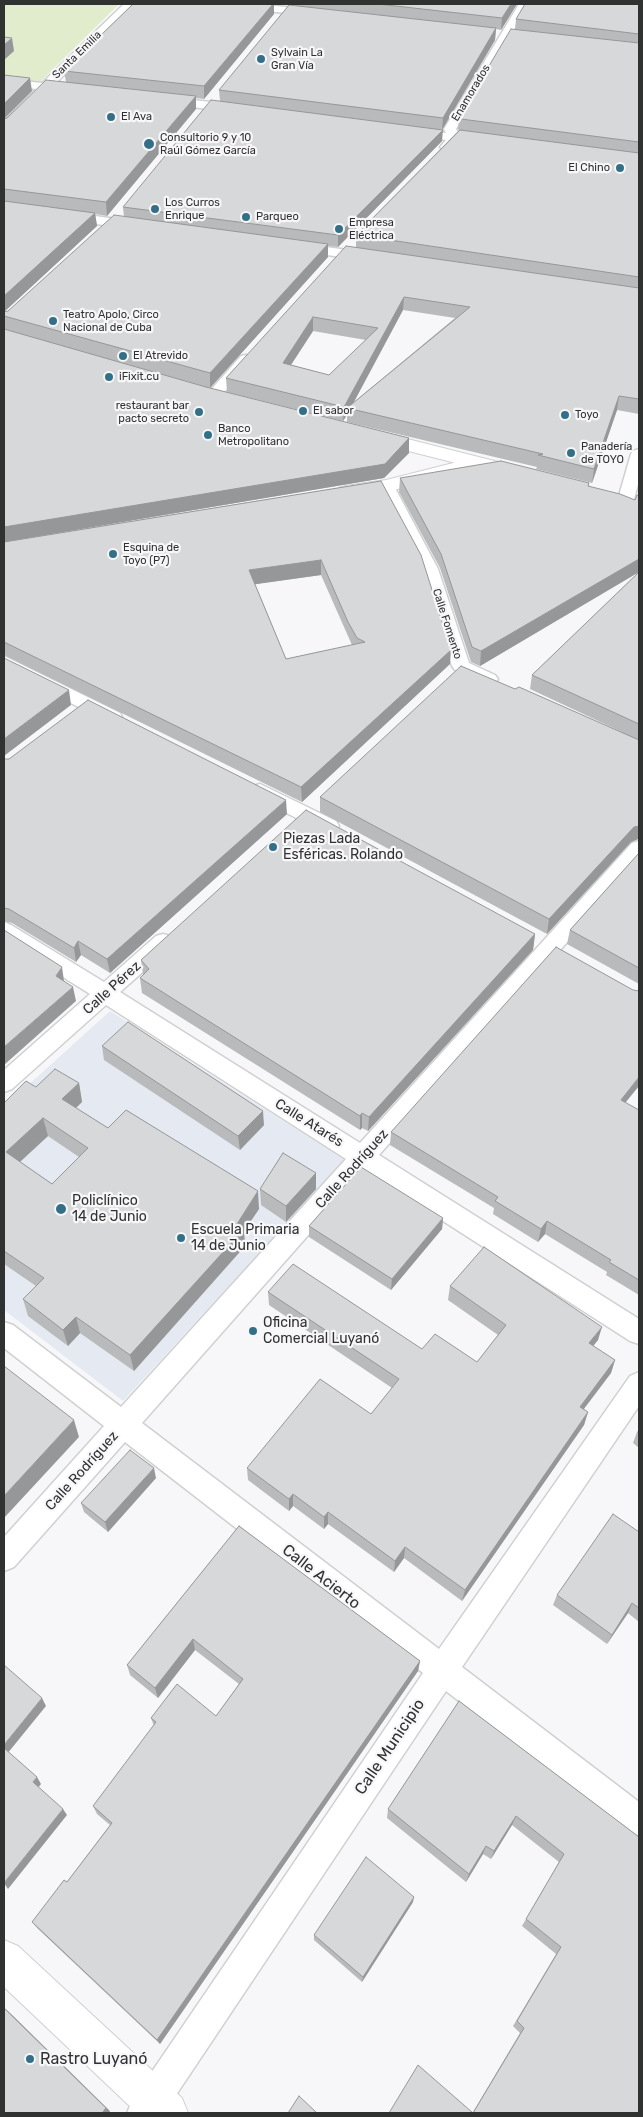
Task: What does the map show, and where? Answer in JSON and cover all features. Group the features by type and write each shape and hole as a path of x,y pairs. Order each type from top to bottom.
{"main road":[{"path":"194,390 232,400"},
{"path":"351,430 536,477"},
{"path":"330,495 386,486 476,463"},
{"path":"4,1960 155,2109"}],"street":[{"name":"Santa Emilia","path":"4,127 130,4"},
{"path":"227,4 288,7 324,14"},
{"name":"Enamorados","path":"436,158 455,137 450,128 524,4"},
{"path":"274,25 288,7"},
{"path":"4,82 85,92"},
{"path":"196,120 220,91"},
{"path":"151,99 247,110"},
{"path":"395,129 494,142"},
{"path":"98,235 124,208"},
{"path":"53,214 150,228"},
{"path":"329,268 355,240"},
{"path":"284,246 380,259"},
{"path":"213,396 258,346"},
{"path":"625,499 639,454"},
{"name":"Calle Fomento","path":"386,486 430,569 454,673 505,687"},
{"path":"4,662 80,710 131,726"},
{"path":"244,783 347,836"},
{"name":"Calle Rodríguez","path":"4,1557 639,848"},
{"name":"Calle Pérez","path":"4,1083 180,927"},
{"name":"Calle Atarés","path":"4,930 639,1333"},
{"name":"Calle Acierto","path":"4,1333 639,1821"},
{"name":"Calle Municipio","path":"155,2109 442,1670 639,1384"}],"shaded area":[{"path":"110,1011 345,1160 123,1401 4,1310 4,1107"}],"green space":[{"path":"4,4 119,4 39,83 4,78"}],"building":[{"path":"133,4 273,4 204,86 64,71"},
{"path":"378,4 511,4 502,18"},
{"path":"525,4 639,4 639,34 516,19"},
{"path":"289,5 496,28 443,118 219,90"},
{"path":"511,29 639,43 639,142 461,119 459,116"},
{"path":"4,37 12,38 4,45"},
{"path":"4,75 30,78 4,104"},
{"path":"46,80 196,96 106,202 4,189 4,119"},
{"path":"211,100 443,130 338,235 123,207"},
{"path":"460,130 639,153 639,277 356,235"},
{"path":"4,201 95,213 4,296"},
{"path":"114,215 328,244 210,373 4,316 4,312 8,311"},
{"path":"346,246 639,288 639,399 619,396 594,469 538,455 543,454 347,408 470,307 404,297 344,407 226,378","holes":["313,317 378,328 329,375 283,363"]},
{"path":"4,329 206,387 409,438 385,464 4,527"},
{"path":"501,461 589,483 588,486 635,500 637,495 639,496 639,559 481,651 472,647 441,554 400,478"},
{"path":"381,481 421,555 451,650 301,787 4,642 4,542","holes":["321,560 357,638 365,642 286,659 249,570"]},
{"path":"639,572 639,724 532,675"},
{"path":"4,658 69,690 4,739"},
{"path":"461,666 515,689 519,687 639,740 639,826 634,827 549,919 320,797"},
{"path":"88,700 286,800 107,959 78,941 74,948 9,909 4,908 4,759 9,759"},
{"path":"306,810 535,934 369,1117 362,1113 360,1116 140,978 149,969 141,960"},
{"path":"639,853 639,968 570,930"},
{"path":"4,930 62,967 56,976 73,987 4,1047"},
{"path":"556,947 633,990 639,991 639,1077 621,1100 639,1110 639,1280 609,1262 611,1260 547,1221 541,1229 495,1201 498,1197 391,1132"},
{"path":"128,1022 263,1111 238,1136 102,1046"},
{"path":"55,1069 79,1083 62,1099 108,1128 126,1110 258,1191 237,1224 244,1229 130,1355 76,1317 63,1330 23,1299 44,1278 4,1251 4,1103 26,1081 36,1087","holes":["43,1118 88,1148 52,1184 6,1152"]},
{"path":"283,1153 316,1173 286,1206 260,1189"},
{"path":"361,1167 443,1218 392,1279 309,1226"},
{"path":"484,1247 602,1327 589,1343 615,1360 580,1407 588,1412 465,1590 405,1547 395,1561 328,1512 324,1517 293,1494 289,1499 247,1468 320,1379 371,1414 399,1379 268,1292 293,1264 422,1349 435,1334 477,1362 506,1325 450,1286"},
{"path":"4,1366 74,1420 4,1496"},
{"path":"130,1450 154,1468 105,1522 81,1503"},
{"path":"613,1514 639,1532 639,1608 632,1603 612,1635 557,1595"},
{"path":"239,1526 420,1661 157,2040 32,1922 64,1880 67,1882 112,1823 93,1806 156,1722 151,1718 177,1684 216,1716 243,1679 193,1639 155,1688 127,1665"},
{"path":"4,1665 42,1698 4,1745"},
{"path":"459,1701 639,1837 639,2113 473,2113 524,2028 517,2021 561,1947 526,1919 564,1854 516,1816 494,1851 486,1846 469,1874 388,1809"},
{"path":"4,1748 37,1777 33,1782 63,1809 4,1883"},
{"path":"366,1857 414,1897 363,1977 314,1935"},
{"name":"Rastro Luyanó","path":"4,2008 106,2108 102,2113 4,2113"},
{"path":"418,2065 473,2113 389,2113"},
{"path":"299,2096 317,2113 288,2113"}],"place":[{"name":"Sylvain La Gran Vía","path":"261,59"},
{"name":"El Ava","path":"111,117"},
{"name":"Consultorio 9 y 10 Raúl Gómez García","path":"149,144"},
{"name":"El Chino","path":"620,168"},
{"name":"Los Curros Enrique","path":"155,209"},
{"name":"Parqueo","path":"246,217"},
{"name":"Empresa Eléctrica","path":"339,229"},
{"name":"Teatro Apolo, Circo Nacional de Cuba","path":"53,321"},
{"name":"El Atrevido","path":"123,356"},
{"name":"iFixit.cu","path":"109,377"},
{"name":"El sabor","path":"303,411"},
{"name":"restaurant bar pacto secreto","path":"199,412"},
{"name":"Toyo","path":"565,415"},
{"name":"Banco Metropolitano","path":"208,435"},
{"name":"Panadería de TOYO","path":"571,453"},
{"name":"Esquina de Toyo (P7)","path":"113,554"},
{"name":"Piezas Lada Esféricas. Rolando","path":"273,847"},
{"name":"Policlínico 14 de Junio","path":"61,1209"},
{"name":"Escuela Primaria 14 de Junio","path":"181,1238"},
{"name":"Oficina Comercial Luyanó","path":"253,1331"},
{"name":"Rastro Luyanó","path":"30,2059"}]}
